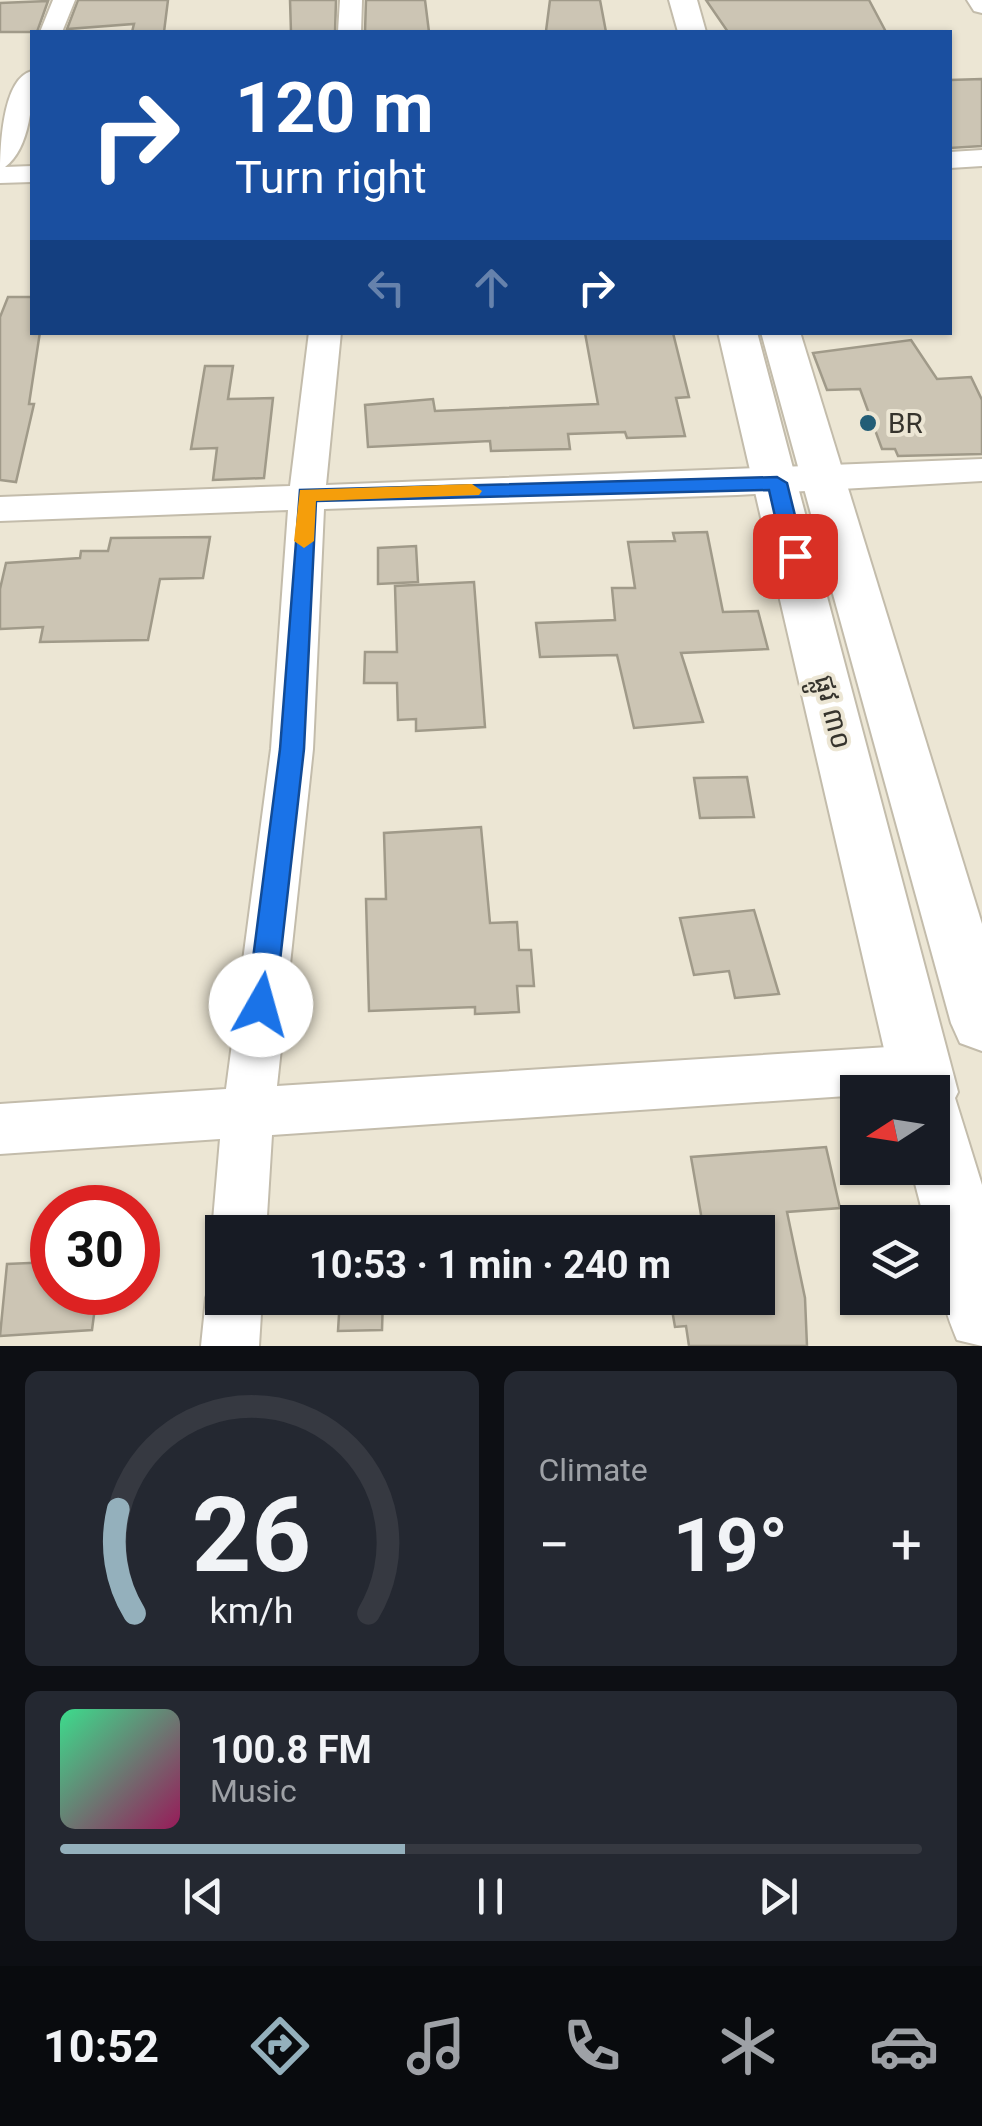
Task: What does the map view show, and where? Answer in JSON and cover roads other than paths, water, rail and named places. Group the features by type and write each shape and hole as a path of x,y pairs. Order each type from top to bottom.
{"street":[{"path":"52,30 64,0"},
{"path":"350,30 352,0"},
{"path":"683,0 691,30"},
{"path":"0,160 30,83"},
{"path":"952,160 982,158"},
{"path":"0,175 30,174"},
{"path":"240,1215 248,1115 292,749 307,494 325,335"},
{"name":"ផ្លូវ ៣០","path":"737,335 801,482 982,1023"},
{"name":"ផ្លូវ ៣០","path":"780,335 801,482 922,1075"},
{"path":"0,509 307,494 801,482 982,470"},
{"path":"0,1129 248,1115 840,1096"},
{"name":"ផ្លូវ ៣០","path":"949,1185 982,1315"},
{"path":"230,1346 233,1315"}],"place":[{"name":"BR","path":"868,423"}]}
